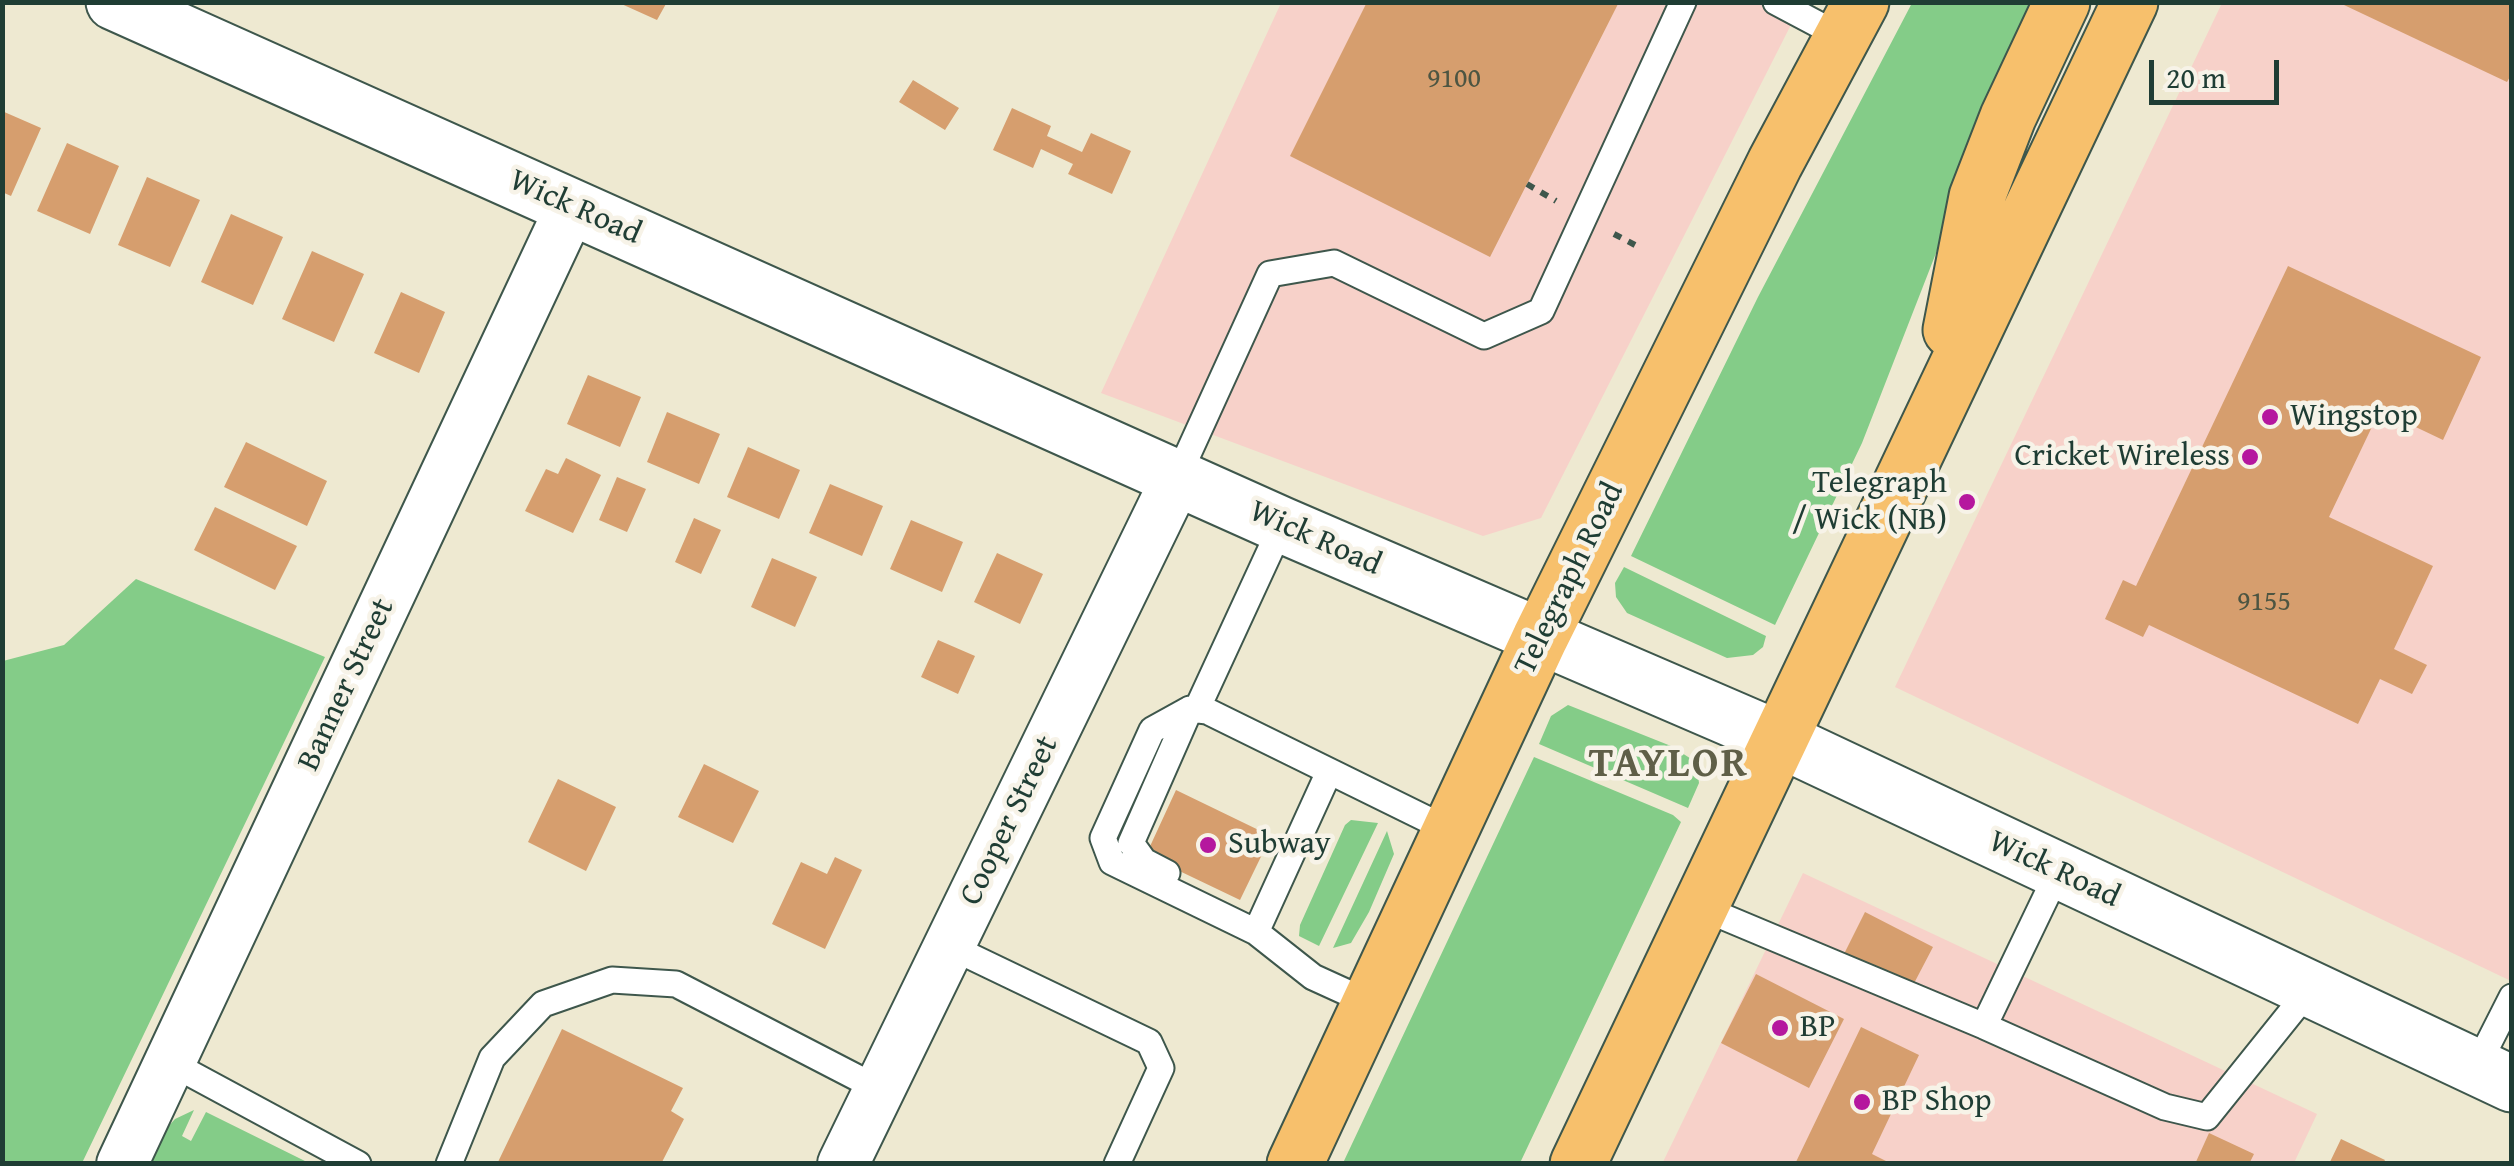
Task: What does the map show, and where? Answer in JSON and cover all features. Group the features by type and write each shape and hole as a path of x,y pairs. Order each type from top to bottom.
{"main road":[{"path":"1936,411 1977,196 2008,117 2062,2"},
{"path":"1578,1164 2130,2"},
{"name":"Telegraph Road","path":"1295,1164 1540,638 1775,162 1852,20"}],"street":[{"name":"Wick Road","path":"114,2 1282,525 1780,740 2494,1076"},
{"name":"Banner Street","path":"122,1164 572,207"},
{"name":"Cooper Street","path":"843,1164 1177,478"}],"lane":[{"path":"1177,478 1270,274 1334,263 1484,336 1541,311 1683,2"},
{"path":"1776,2 1852,20"},
{"path":"1282,525 1194,709 1152,730 1103,838 1112,862 1251,930 1312,976 1370,1004"},
{"path":"1194,709 1451,830"},
{"path":"1251,930 1329,772"},
{"path":"1984,1026 2058,872"},
{"path":"1700,907 2165,1107 2208,1117 2308,990"},
{"path":"949,946 1149,1042 1161,1068 1117,1164"},
{"path":"449,1164 492,1058 543,1004 612,980 676,984 880,1089"},
{"path":"2494,1076 2512,996"},
{"path":"169,1062 358,1164"}],"shaded area":[{"path":"1281,3 1802,3 1541,518 1483,536 1101,393"},
{"path":"2222,3 2511,3 2511,981 1895,687"},
{"path":"1803,873 2317,1114 2294,1163 1662,1164"}],"green space":[{"path":"1912,3 2044,3 1982,135 1862,443 1775,625 1631,556 1758,297"},
{"path":"1624,567 1766,636 1763,647 1753,655 1727,658 1627,613 1616,597 1615,583"},
{"path":"136,579 325,657 82,1163 3,1163 3,661 64,645"},
{"path":"1568,705 1671,746 1696,762 1699,783 1688,808 1539,744 1551,716"},
{"path":"1534,757 1673,815 1681,822 1520,1163 1343,1163"},
{"path":"1351,820 1378,823 1319,946 1299,936 1300,925 1345,825"},
{"path":"1387,831 1394,854 1369,912 1351,943 1333,948"},
{"path":"194,1110 182,1136 191,1141 206,1112 309,1163 147,1164 159,1137 175,1119"}],"building":[{"path":"617,2 667,2 657,20"},
{"path":"1367,2 1618,4 1490,257 1290,156"},
{"path":"2512,2 2512,73 2507,82 2344,5"},
{"path":"913,80 959,108 945,130 899,102"},
{"path":"1012,108 1051,126 1047,136 1082,152 1091,133 1131,151 1112,194 1068,174 1073,164 1041,149 1033,168 993,150"},
{"path":"2,111 41,128 11,196 2,192"},
{"path":"67,143 119,166 90,234 37,211"},
{"path":"147,177 200,200 170,267 118,245"},
{"path":"231,214 283,237 253,305 201,282"},
{"path":"312,251 364,274 334,342 282,319"},
{"path":"2288,266 2481,357 2443,440 2380,410 2329,517 2433,566 2394,649 2427,665 2412,694 2380,679 2358,724 2149,625 2143,637 2105,619 2123,580 2136,586"},
{"path":"401,292 445,312 419,373 374,353"},
{"path":"588,375 641,397 620,447 567,424"},
{"path":"667,412 720,434 699,484 647,462"},
{"path":"246,442 327,481 307,526 224,487"},
{"path":"748,447 800,470 779,519 727,497"},
{"path":"566,458 601,475 573,533 525,511 546,469 558,474"},
{"path":"617,477 646,489 627,532 599,520"},
{"path":"830,484 883,506 862,556 809,533"},
{"path":"215,507 297,546 275,590 194,550"},
{"path":"694,518 721,530 701,574 675,562"},
{"path":"911,520 963,542 942,592 890,569"},
{"path":"997,553 1043,574 1020,624 974,602"},
{"path":"772,558 817,577 795,627 751,607"},
{"path":"938,640 975,656 958,694 921,677"},
{"path":"704,764 759,791 733,843 678,817"},
{"path":"558,779 616,807 586,871 528,842"},
{"name":"Subway","path":"1176,790 1271,836 1240,900 1146,855"},
{"path":"835,857 862,870 825,949 772,924 801,862 827,874"},
{"path":"1865,912 1933,947 1910,991 1843,956"},
{"path":"1756,974 1844,1019 1809,1088 1721,1043"},
{"path":"1861,1027 1919,1055 1872,1154 1892,1164 1795,1164"},
{"path":"562,1029 683,1088 671,1111 684,1119 661,1164 498,1162"},
{"path":"2209,1133 2254,1154 2249,1164 2195,1164"},
{"path":"2341,1139 2385,1160 2383,1164 2329,1164"}],"place":[{"name":"Wingstop","path":"2270,417"},
{"name":"Cricket Wireless","path":"2250,457"},
{"name":"Telegraph / Wick (NB)","path":"1967,502"},
{"name":"Subway","path":"1208,845"},
{"name":"BP","path":"1780,1028"},
{"name":"BP Shop","path":"1862,1102"}],"district":[{"name":"TAYLOR","path":"1669,765"}]}
